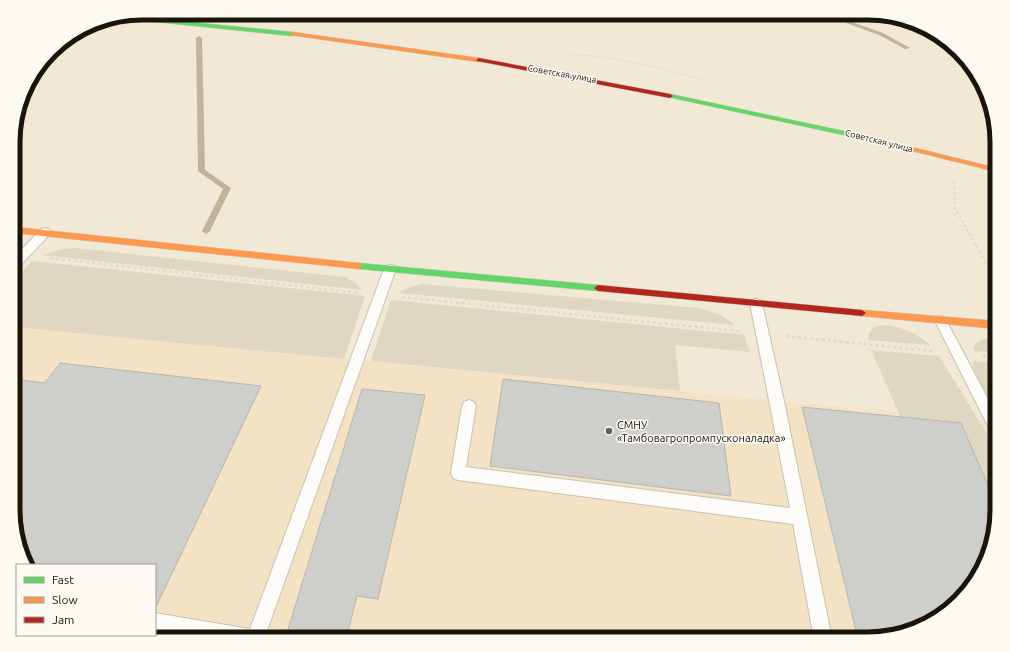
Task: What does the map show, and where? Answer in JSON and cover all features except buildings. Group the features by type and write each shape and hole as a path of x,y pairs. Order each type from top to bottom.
{"main road":[{"name":"Советская улица","path":"142,20 294,34 499,63 628,86 821,127 990,168"},
{"path":"20,230 390,269 990,324"}],"lane":[{"path":"20,259 45,232"},
{"path":"257,632 390,269"},
{"path":"756,304 800,517 822,632"},
{"path":"941,321 990,417"},
{"path":"469,406 458,473 800,517"},
{"path":"156,622 218,632"}],"path":[{"path":"24,255 380,295 990,357"}],"shaded area":[{"path":"76,248 345,277 356,283 362,290 42,255 63,249"},
{"path":"32,261 365,296 344,359 20,328 20,274"},
{"path":"422,284 699,308 721,315 735,325 399,293 410,287"},
{"path":"391,300 744,335 750,352 675,345 680,391 371,361"},
{"path":"887,325 910,332 930,345 868,340 870,332 874,328"},
{"path":"20,328 990,421 989,526 884,631 876,632 156,632 156,564 33,564 29,556 22,533 20,510"},
{"path":"986,338 990,338 990,352 973,351 976,343"},
{"path":"871,350 939,356 990,439 990,500 901,418"},
{"path":"973,361 990,362 990,409 974,378"}],"waterway":[{"path":"841,20 881,34 907,48"},
{"path":"199,38 202,171 227,188 206,231"}],"traffic: fast":[{"path":"150,20 292,34"},
{"path":"670,96 862,137"},
{"path":"359,266 598,288"}],"traffic: slow":[{"path":"292,34 479,60"},
{"path":"862,137 990,168"},
{"path":"20,231 359,266"},
{"path":"862,313 990,324"}],"traffic: jam":[{"path":"479,60 670,96"},
{"path":"598,288 862,313"}],"place":[{"name":"СМНУ «Тамбовагропромпусконаладка»","path":"609,431"}]}
